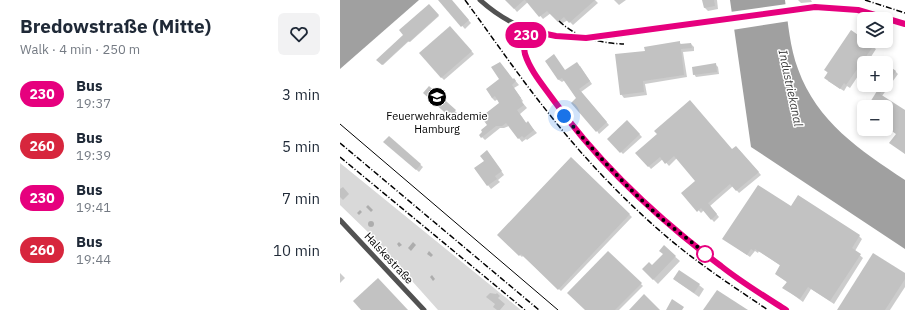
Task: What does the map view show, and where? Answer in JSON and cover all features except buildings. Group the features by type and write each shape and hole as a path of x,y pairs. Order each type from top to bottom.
{"street":[{"path":"480,0 504,19 527,30 556,36 586,38 815,7 858,10 905,24"},
{"path":"527,30 524,40 525,53 535,75 564,116 610,168 644,202 680,234 723,268 786,310"},
{"name":"Halskestraße","path":"340,220 424,310"}],"shaded area":[{"path":"340,163 521,310 438,310 371,235 340,205"}],"water":[{"path":"340,0 419,0 340,69"},
{"name":"Industriekanal","path":"730,0 785,0 795,61 806,88 816,104 828,120 856,146 905,180 905,249 751,147"}],"pier":[{"path":"787,4 790,21 732,30 730,12"}],"tram line":[{"path":"340,124 558,310"}],"railway":[{"path":"465,0 550,115 575,146 616,190 673,242 768,310"},
{"path":"865,0 905,13"},
{"path":"559,21 573,32 597,41 624,44"},
{"path":"340,143 539,310"},
{"path":"340,157 525,310"}],"bus line":[{"name":"230","path":"786,310 723,268 704,253 661,217 610,168 564,116 535,75 525,53 524,40 527,30 543,34 579,39 815,7 836,7 858,10 905,24"}],"place":[{"name":"Feuerwehrakademie Hamburg","path":"437,97"}],"route":[{"path":"564,116 610,168 637,195 705,254"}]}
